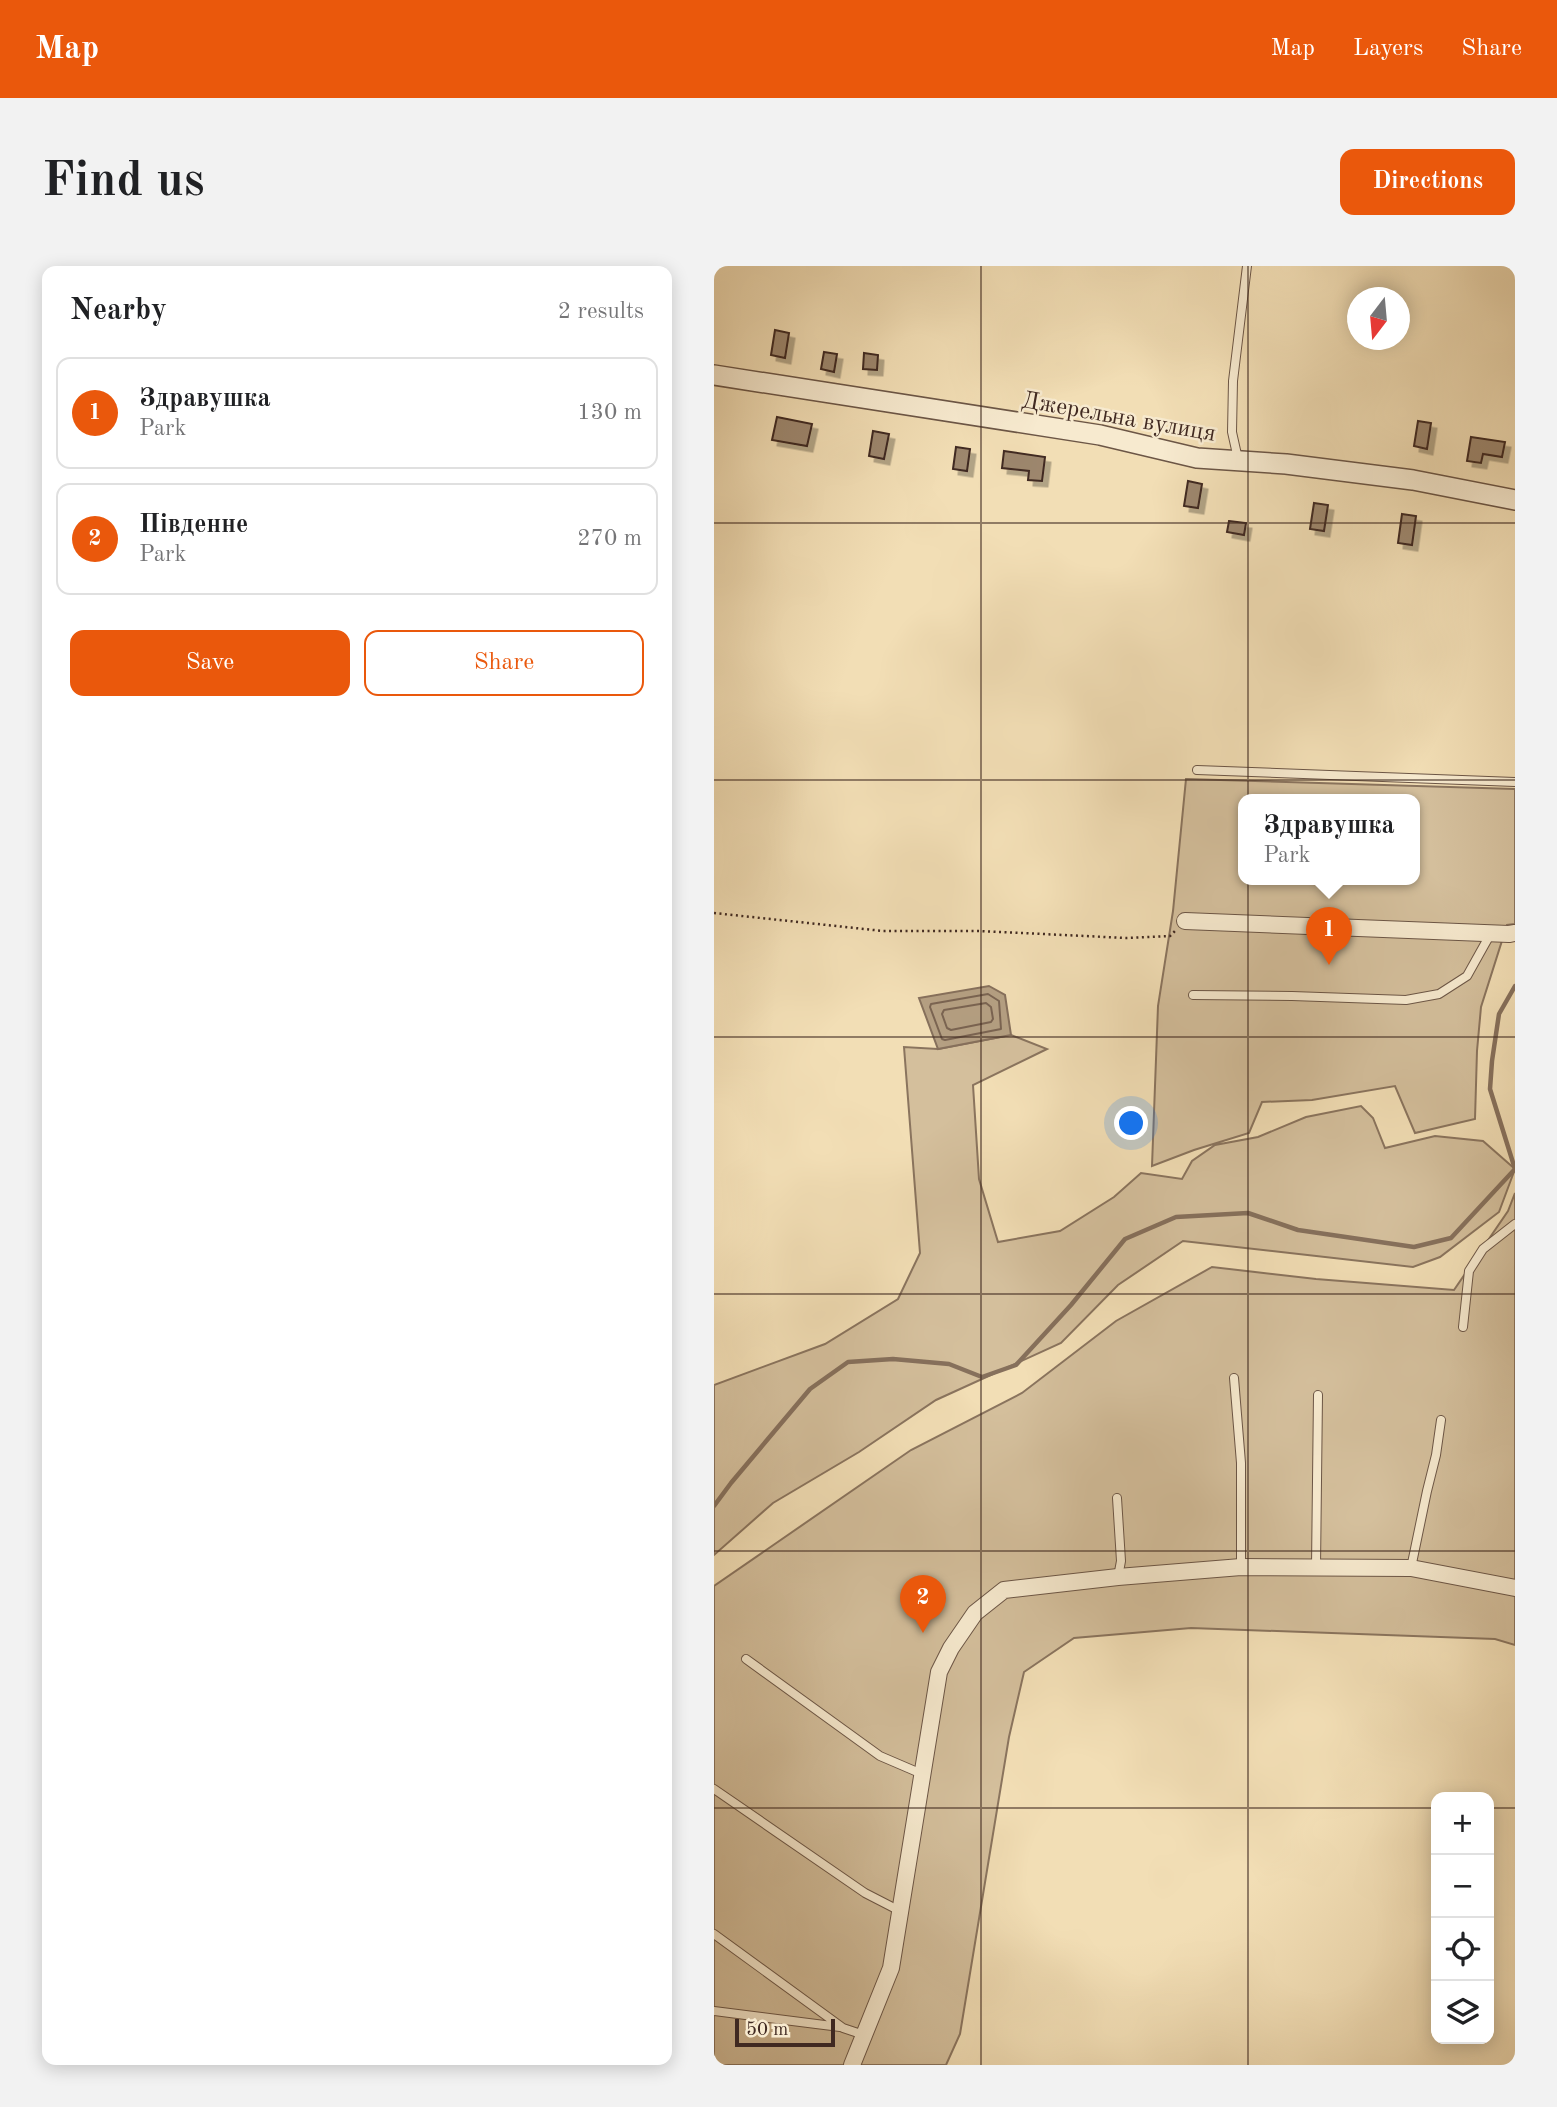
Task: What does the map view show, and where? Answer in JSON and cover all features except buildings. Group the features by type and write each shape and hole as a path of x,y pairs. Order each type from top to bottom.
{"street":[{"name":"Джерельна вулиця","path":"714,375 1100,435 1198,458 1286,464 1413,480 1515,500"},
{"path":"1185,921 1515,933"},
{"path":"852,2065 891,1968 939,1672 951,1648 975,1613 1004,1590 1241,1567 1410,1568 1515,1588"}],"lane":[{"path":"1238,462 1232,432 1233,381 1247,266"},
{"path":"1197,770 1515,782"},
{"path":"1193,995 1406,1000 1439,994 1467,976 1491,933"},
{"path":"1463,1327 1469,1271 1483,1249 1515,1224"},
{"path":"1234,1378 1241,1463 1241,1567"},
{"path":"1316,1567 1318,1395"},
{"path":"1410,1568 1436,1455 1441,1420"},
{"path":"1117,1498 1121,1562 1118,1577"},
{"path":"746,1659 880,1756 922,1774"},
{"path":"714,1789 865,1893 900,1911"},
{"path":"714,1934 843,2028"},
{"path":"714,2011 843,2028 864,2035"}],"path":[{"path":"714,913 883,931 979,931 1127,938 1170,936 1185,921"}],"shaded area":[{"path":"1186,779 1515,789 1515,924 1507,925 1481,1007 1475,1119 1415,1133 1395,1086 1312,1100 1262,1102 1249,1133 1152,1166 1158,1006 1173,911"},
{"path":"1011,1035 1047,1049 973,1085 979,1179 998,1242 1060,1231 1114,1197 1141,1173 1182,1179 1192,1161 1215,1145 1258,1137 1306,1117 1361,1106 1373,1118 1385,1148 1435,1136 1483,1141 1515,1169 1499,1212 1440,1257 1413,1267 1183,1241 1118,1285 1061,1343 936,1400 859,1452 773,1503 714,1555 714,1385 825,1344 898,1299 920,1253 904,1047 938,1049"},
{"path":"1515,1193 1515,1645 1495,1639 1191,1628 1074,1638 1024,1672 1009,1737 960,2034 946,2065 714,2065 714,1586 911,1450 1022,1393 1116,1321 1212,1267 1316,1279 1454,1290 1508,1211"}],"water":[{"path":"989,986 1005,995 1011,1035 938,1049 919,998"}],"waterway":[{"path":"714,1506 810,1389 848,1362 893,1359 949,1364 982,1377 1016,1365 1071,1305 1125,1239 1176,1217 1248,1213 1298,1230 1414,1247 1451,1238 1515,1169 1490,1089 1499,1014 1515,986"}],"place":[{"name":"Здравушка","path":"1329,965"},
{"name":"Південне","path":"923,1633"}]}
